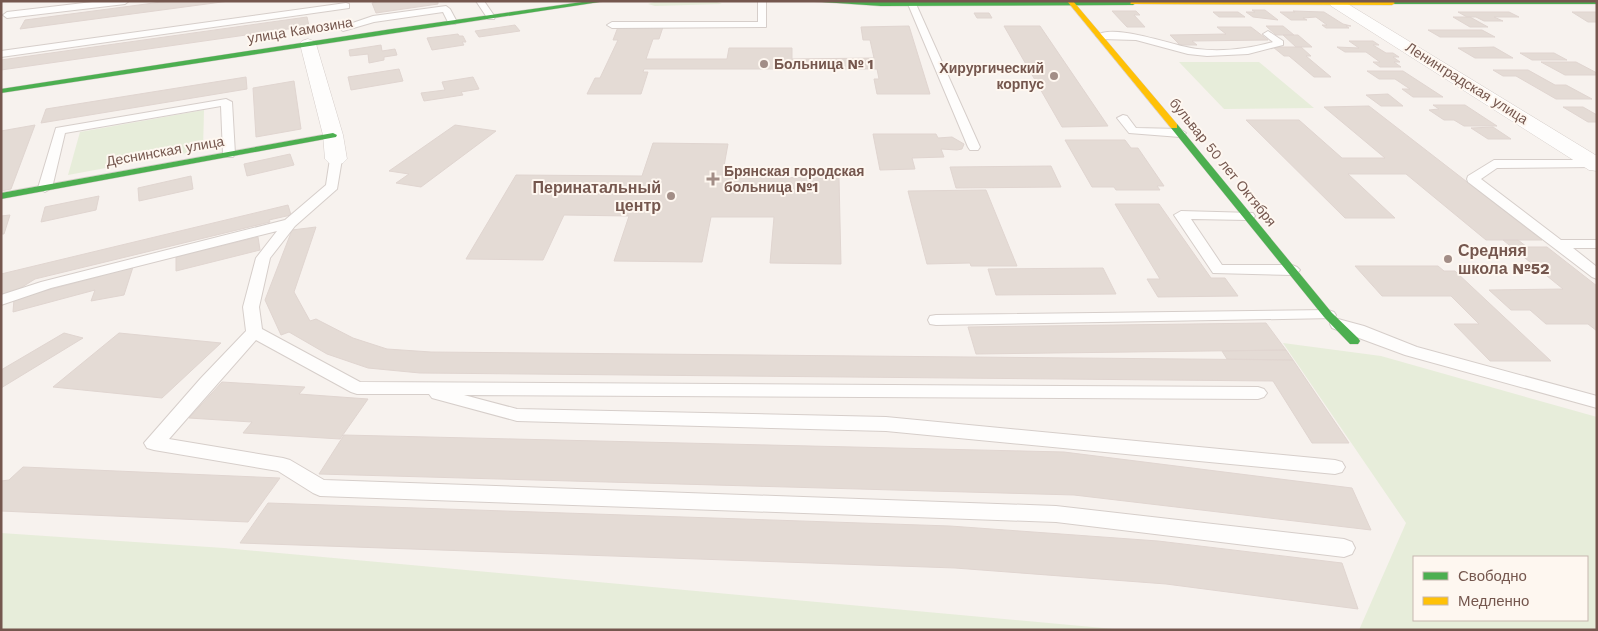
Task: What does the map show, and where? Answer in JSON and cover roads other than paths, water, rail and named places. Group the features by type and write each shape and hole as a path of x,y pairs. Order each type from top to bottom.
{"street":[{"name":"улица Камозина","path":"1,91 308,44 344,33 452,22 603,1"},
{"path":"810,1 912,4 993,2 1597,2"},
{"name":"бульвар 50 лет Октября","path":"1071,2 1101,36 1333,320 1354,341"},
{"name":"Ленинградская улица","path":"1335,2 1595,164"},
{"path":"308,44 333,135 336,159"},
{"name":"Деснинская улица","path":"1,196 333,135"}],"lane":[{"path":"1,25 9,8 126,1"},
{"path":"480,1 491,16"},
{"path":"612,25 763,25 762,1"},
{"path":"344,33 340,13 349,4"},
{"path":"1,54 349,4"},
{"path":"912,4 974,147"},
{"path":"1101,36 1134,37 1196,52 1231,53 1254,51 1280,43 1268,34"},
{"path":"44,188 60,130 226,102 229,154"},
{"path":"1123,118 1133,131 1180,133"},
{"path":"254,332 251,308 263,258 290,223 332,186 336,159"},
{"path":"1595,164 1494,164 1473,179 1597,274"},
{"path":"1248,216 1181,215 1218,270 1292,270"},
{"path":"1,300 46,285 290,223"},
{"path":"1557,244 1597,244"},
{"path":"936,320 1145,318 1333,320 1411,351 1597,402"},
{"path":"254,332 357,388 1258,393"},
{"path":"254,332 154,443 283,465 320,488 1056,514 1344,548"},
{"path":"414,388 517,415 886,424 1335,467"}],"place":[{"name":"Больница № 1","path":"764,64"},
{"name":"Хирургический корпус","path":"1054,76"},
{"name":"Брянская городская больница №1","path":"713,179"},
{"name":"Перинатальный центр","path":"671,196"},
{"name":"Средняя школа №52","path":"1448,259"}]}
